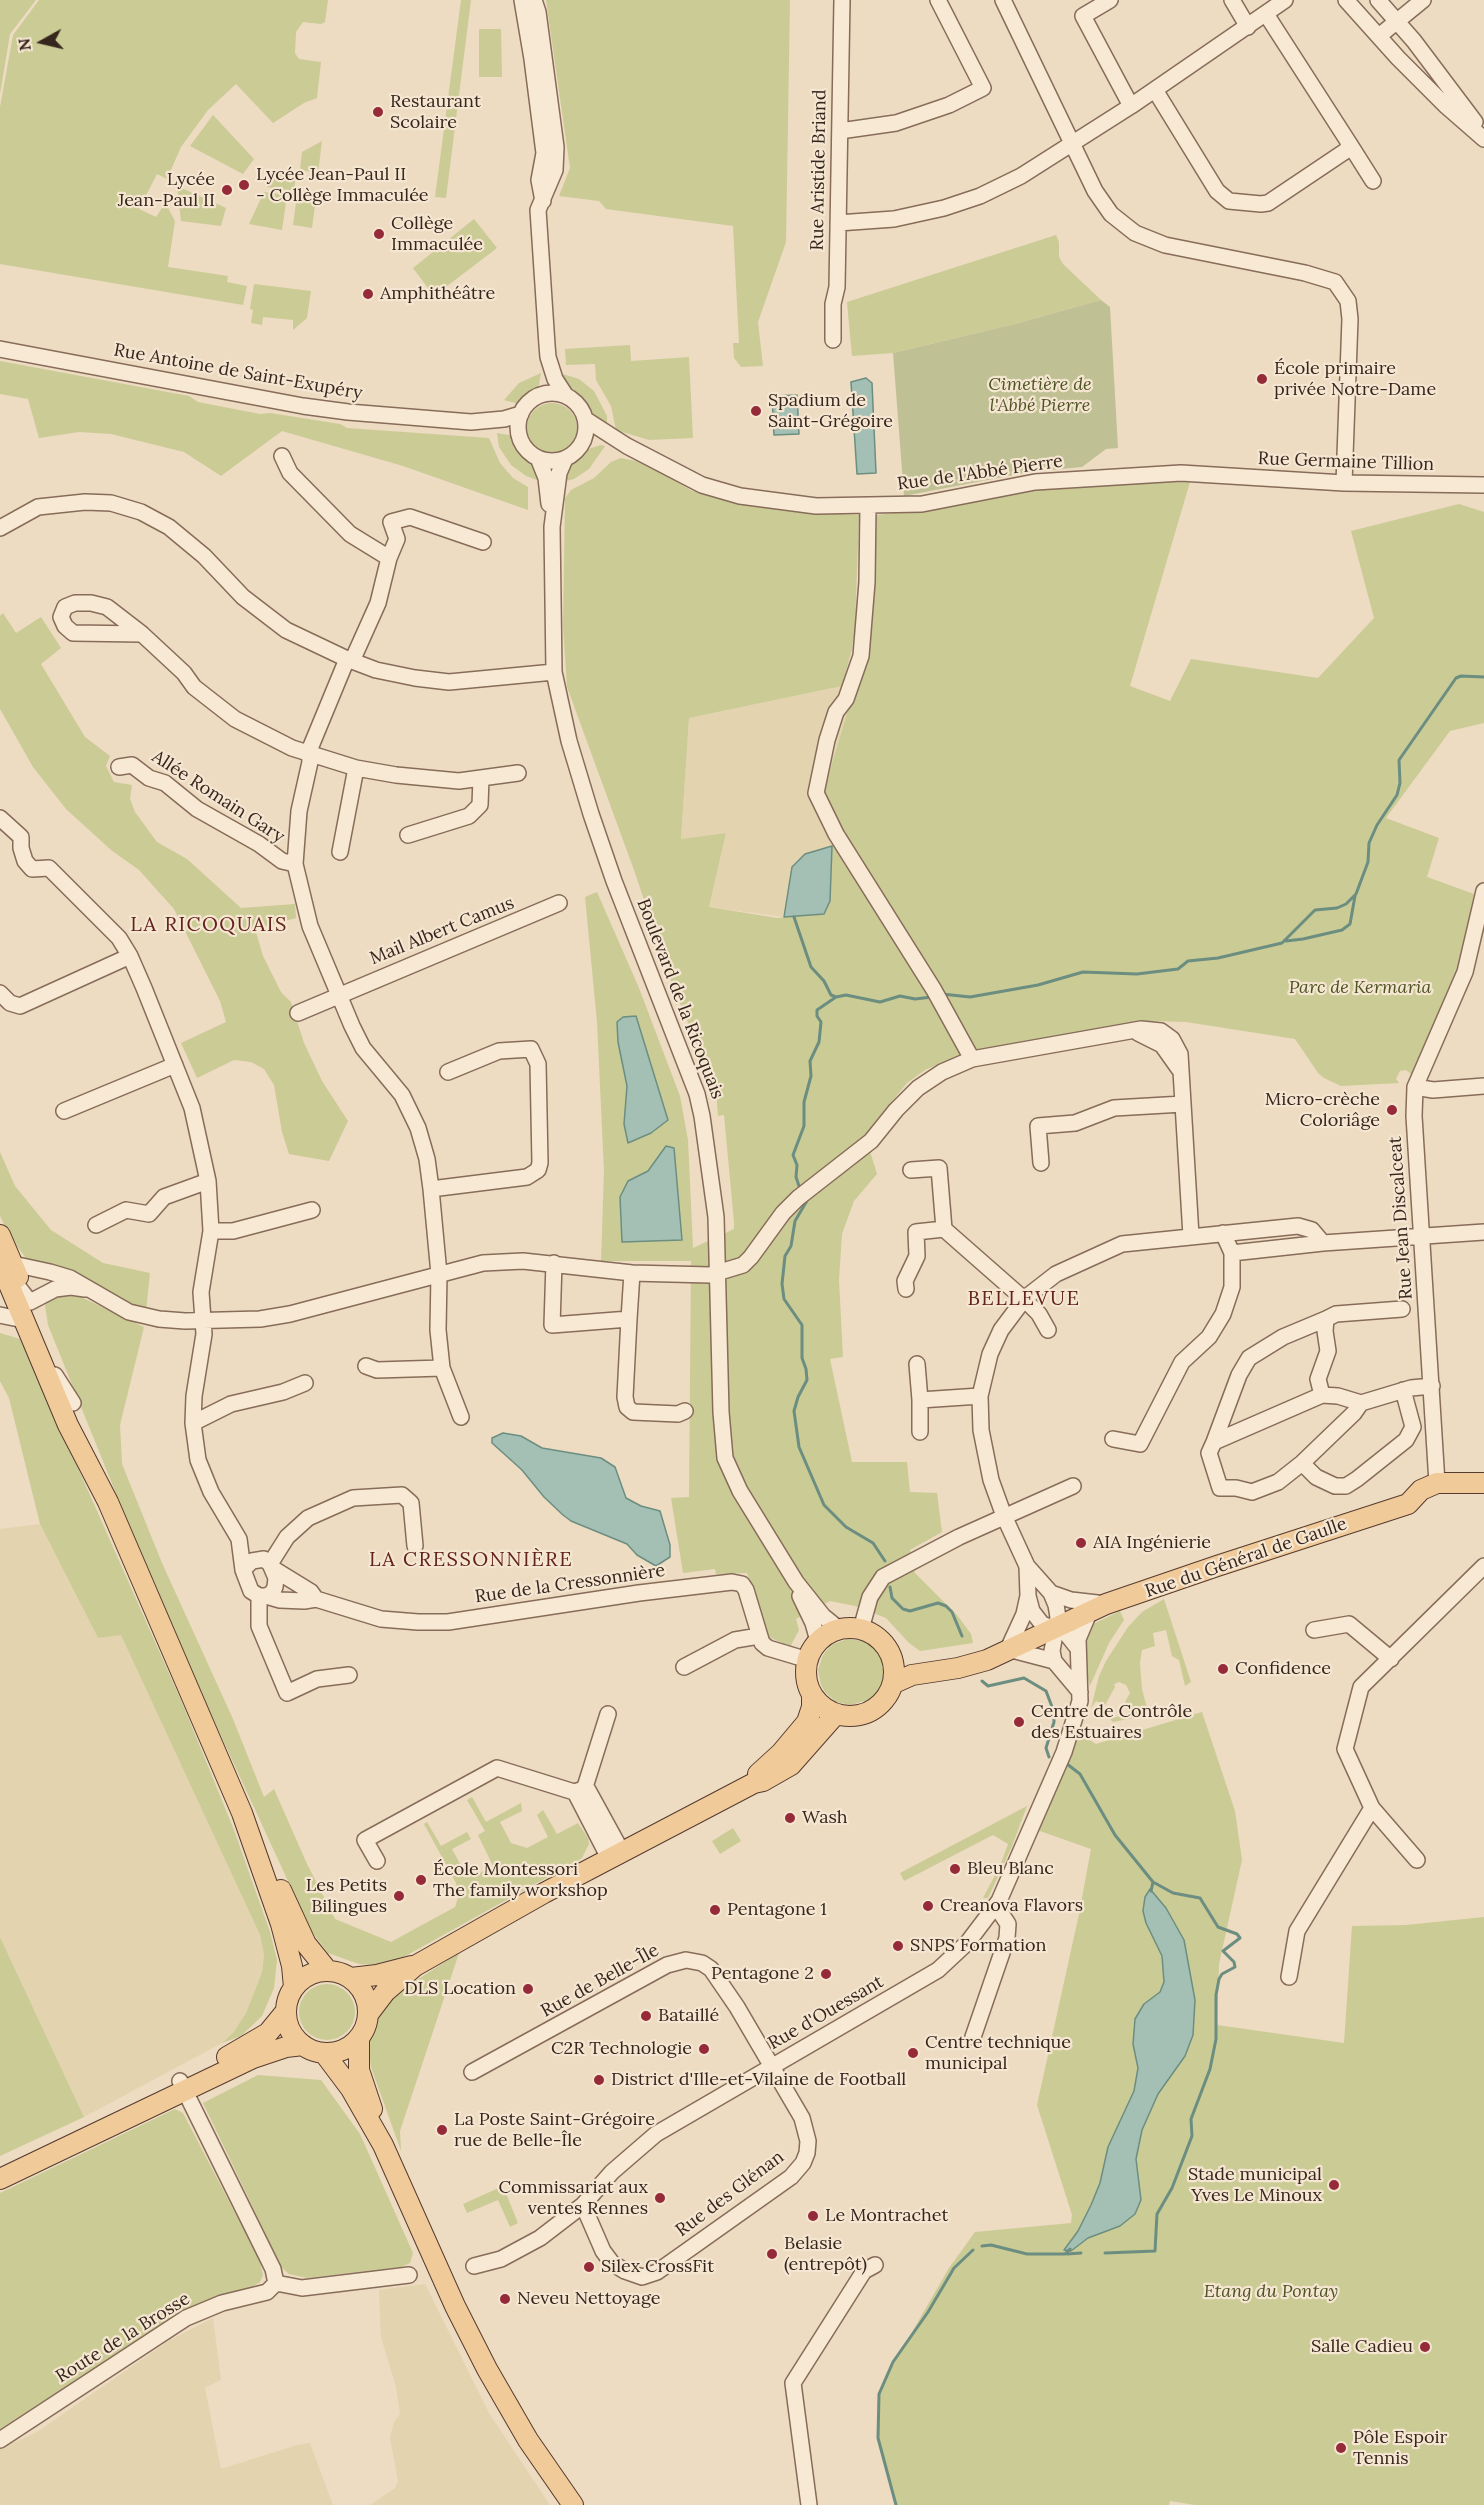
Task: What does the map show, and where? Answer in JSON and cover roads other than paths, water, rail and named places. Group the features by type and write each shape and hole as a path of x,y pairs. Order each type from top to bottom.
{"main road":[{"path":"0,1235 5,1289 27,1311 68,1425 108,1502"},
{"path":"4,1259 73,1403 108,1502 242,1813 284,1932 294,1987"},
{"path":"1437,1483 1484,1483"},
{"name":"Rue du Général de Gaulle","path":"894,1683 912,1675 972,1665 1098,1609 1217,1566 1408,1504 1421,1490 1437,1483"},
{"path":"754,1783 758,1774 781,1753 807,1722 812,1707 812,1696 807,1678 808,1660 818,1641 838,1629 861,1629 879,1639 892,1656 894,1683 885,1700 870,1712 858,1716 836,1714 819,1704 812,1696"},
{"name":"Rue du Général de Gaulle","path":"892,1656 908,1662 932,1661 1008,1649"},
{"path":"183,2087 286,2047 303,2045 324,2053 343,2050 358,2039 364,2031 369,2013 385,1992 415,1966 616,1855 791,1765 836,1714"},
{"path":"242,1813 263,1850 306,1944 327,1970"},
{"path":"351,1978 377,1975 415,1966"},
{"path":"303,2045 290,2030 286,2012 294,1987 309,1975 327,1970 351,1978 364,1993 369,2013"},
{"path":"0,2179 84,2137 120,2123 183,2087 260,2039 286,2012"},
{"path":"358,2039 359,2070 383,2145 450,2297 514,2419 573,2505"},
{"path":"324,2053 347,2084 383,2145"}],"street":[{"path":"522,0 544,153 539,180 543,201"},
{"path":"534,0 538,12 556,147 555,170 538,210 548,357 555,379 566,396 578,405 585,418 585,432 581,445 565,459 552,461 538,458 528,451 519,435 521,414 528,403 541,395 549,393 566,396"},
{"name":"Rue Aristide Briand","path":"833,339 833,304 837,287 842,0"},
{"path":"840,131 896,123 949,105 983,88 938,0"},
{"path":"1003,0 1095,191 1112,214 1135,233 1165,245 1305,273 1335,282 1348,301 1350,319 1344,483"},
{"path":"1110,0 1083,16 1131,106"},
{"path":"1232,0 1248,27"},
{"path":"838,223 894,219 945,208 980,196 1021,176 1155,90 1284,0"},
{"path":"1346,0 1445,105 1484,137"},
{"path":"1378,0 1484,137"},
{"path":"1379,36 1423,0"},
{"path":"1266,14 1373,181"},
{"path":"1155,90 1217,191 1229,201 1268,203 1347,150 1348,143"},
{"name":"Rue Antoine de Saint-Exupéry","path":"0,349 309,407 371,415 471,422 504,419 521,414"},
{"path":"541,395 548,357"},
{"name":"Rue de l'Abbé Pierre","path":"585,418 627,446 702,485 740,496 804,506 922,504 1055,480 1181,473 1208,475"},
{"name":"Rue Antoine de Saint-Exupéry","path":"471,422 519,435"},
{"name":"Rue de l'Abbé Pierre","path":"581,445 603,440 627,446"},
{"path":"282,456 290,473 350,534 389,558"},
{"name":"Boulevard de la Ricoquais","path":"538,458 546,478 552,527 554,672 569,741 595,825 697,1094 708,1144 716,1217 721,1412 725,1458 740,1491 796,1582 823,1616 838,1629"},
{"name":"Boulevard de la Ricoquais","path":"552,527 559,473 565,459"},
{"name":"Rue Germaine Tillion","path":"1208,475 1344,483 1484,485"},
{"path":"0,528 38,507 60,503 111,503 141,512 169,526 204,556 243,597 286,630 349,660 376,670 449,682 554,672"},
{"path":"868,506 867,582 861,656 846,699 836,712 827,740 816,793 836,834 937,995 972,1059"},
{"path":"461,1417 442,1368 438,1330 439,1274 431,1189 427,1159 418,1128 402,1095 363,1048 310,926 295,864 299,811 310,762 309,751 349,660 378,603 389,558 397,539 391,522 410,517 483,542"},
{"path":"142,634 184,673 194,687 235,719 292,748 309,751 356,768 459,781 519,773"},
{"name":"Allée Romain Gary","path":"119,767 132,765 148,778 165,783 197,809 259,844 282,861 295,864"},
{"path":"340,852 356,768"},
{"path":"408,836 469,816 480,806 481,778"},
{"name":"Rue de la Cressonnière","path":"0,818 21,837 21,848 25,861 32,869 49,868 119,939 130,956 192,1108 208,1181 211,1231 201,1292 204,1334 194,1396 193,1423 198,1460 211,1492 239,1539 243,1570 251,1591 280,1600 316,1599 381,1618 418,1623 448,1622 639,1593 732,1582 742,1584 746,1590 759,1636"},
{"name":"Rue Jean Discalceat","path":"1437,1483 1414,1116 1415,1087 1478,949 1484,891"},
{"name":"Mail Albert Camus","path":"298,1013 559,903"},
{"path":"3,1002 20,1006 130,956"},
{"path":"4,1259 70,1278 129,1312 159,1319 260,1319 290,1314 483,1263 523,1261 632,1273 694,1275 719,1273 736,1269 747,1261 783,1213 871,1141 896,1110 918,1088 942,1072 972,1059 1095,1036 1132,1032 1162,1045 1170,1053 1181,1074 1191,1236"},
{"path":"431,1189 527,1178 534,1175 540,1163 538,1064 531,1049 499,1051 448,1072"},
{"path":"64,1111 175,1065"},
{"path":"1415,1087 1432,1090 1484,1086"},
{"path":"1041,1163 1038,1126 1075,1123 1114,1108 1184,1104"},
{"path":"911,1170 939,1168 944,1229 1024,1299 1039,1314 1048,1330"},
{"path":"96,1225 126,1209 149,1214 164,1197 208,1181"},
{"path":"211,1231 232,1231 312,1210"},
{"path":"1080,1692 1054,1661 1052,1651 1058,1617 1051,1593 1027,1566 1004,1516 991,1480 981,1430 980,1396 990,1354 1001,1330 1024,1299 1056,1274 1122,1244 1298,1226 1311,1230 1323,1243"},
{"path":"906,1289 905,1281 917,1256 916,1232 944,1229"},
{"path":"1232,1253 1323,1243 1484,1232"},
{"path":"1113,1439 1140,1444 1182,1362 1209,1337 1223,1314 1232,1287 1232,1253 1223,1233"},
{"path":"554,1263 552,1325 629,1318"},
{"path":"632,1273 625,1397 627,1407 633,1412 678,1414 685,1411"},
{"path":"0,1316 27,1311 55,1289 71,1287 88,1289"},
{"path":"5,1289 26,1306 60,1385 73,1403"},
{"path":"1360,1403 1354,1413 1302,1463 1278,1482 1257,1491 1220,1488 1209,1453 1239,1375 1249,1358 1283,1337 1336,1314 1402,1309"},
{"path":"1322,1395 1317,1378 1328,1351 1326,1319"},
{"path":"917,1364 920,1432"},
{"path":"366,1366 377,1370 442,1368"},
{"path":"193,1423 231,1404 283,1392 305,1383"},
{"path":"1214,1442 1322,1395 1338,1396 1360,1403 1403,1390 1432,1386"},
{"path":"1302,1463 1316,1478 1335,1486 1346,1486 1357,1479 1406,1440 1413,1426 1403,1390"},
{"path":"920,1400 980,1396"},
{"path":"861,1629 870,1596 883,1577 959,1537 1073,1486"},
{"path":"268,1564 287,1537 308,1518 353,1498 402,1495 411,1503 415,1546"},
{"name":"Rue de la Cressonnière","path":"239,1539 249,1545 268,1564 311,1593 316,1599"},
{"path":"243,1570 252,1561 268,1564 276,1578 275,1587 262,1596 259,1626 287,1693 317,1679 349,1675"},
{"path":"1027,1566 1028,1596 1036,1618 1042,1624 1065,1632 1076,1647"},
{"path":"1417,1860 1372,1808 1345,1749 1361,1687 1484,1566"},
{"name":"Boulevard de la Ricoquais","path":"796,1582 818,1641"},
{"path":"1051,1593 1098,1609"},
{"path":"1028,1596 1024,1614 1008,1649 1054,1661"},
{"name":"Rue d'Ouessant","path":"474,2266 501,2259 540,2238 583,2205 612,2172 656,2134 938,1970 968,1942 996,1906 1064,1752 1076,1717 1080,1692 1076,1647 1098,1609"},
{"path":"1314,1630 1349,1623 1391,1659"},
{"path":"684,1667 735,1641 759,1636 768,1648 808,1660"},
{"path":"608,1714 585,1787 577,1796 616,1855"},
{"path":"377,1861 365,1840 497,1768 574,1792 581,1791"},
{"path":"1288,1977 1298,1931 1372,1808"},
{"path":"973,2037 1007,1938 1008,1924 996,1906"},
{"name":"Rue de Belle-Île","path":"472,2072 660,1969 686,1960 702,1963 711,1969 723,1983 773,2066"},
{"name":"Rue des Glénan","path":"583,2205 603,2251 612,2263 642,2277 657,2272 791,2177 803,2163 808,2141 802,2118 773,2066"},
{"path":"183,2087 273,2269 276,2283 302,2288 409,2275"},
{"path":"809,2505 794,2383 864,2271 875,2265"},
{"name":"Route de la Brosse","path":"0,2440 186,2318 211,2306 267,2292 276,2283"}],"waterway":[{"path":"942,994 970,997 1038,985 1083,972 1137,974 1178,969 1188,961 1218,958 1282,943 1315,910 1337,908 1346,904 1356,894 1368,862 1369,843 1377,825 1397,795 1400,783 1399,760 1456,678 1461,676 1484,677"},
{"path":"1286,941 1342,930 1350,924 1355,896"},
{"path":"794,917 811,967 824,981 831,995 836,997"},
{"path":"799,1186 796,1177 797,1165 793,1155 804,1126 804,1102 811,1076 810,1061 819,1042 821,1022 817,1016 817,1010 836,997 846,995 880,1002 900,996 915,999 932,997"},
{"path":"808,1199 795,1221 791,1246 785,1256 782,1284 784,1299 802,1325 802,1358 807,1380 794,1411 799,1447 824,1505 846,1527 873,1543 885,1561"},
{"path":"890,1587 892,1598 903,1609 910,1611 938,1603 946,1606 952,1612 962,1636"},
{"path":"982,1681 988,1686 1024,1678 1046,1691 1054,1712 1054,1722 1046,1748 1049,1757"},
{"path":"1067,1764 1080,1774 1115,1835 1153,1882 1151,1891"},
{"path":"1105,2253 1155,2251 1157,2214 1172,2188 1192,2136 1191,2119 1210,2069 1216,2039 1216,1995 1219,1979 1222,1974 1235,1967 1234,1962 1223,1951 1240,1938 1237,1934 1218,1927 1200,1898 1173,1893 1153,1882"},
{"path":"982,2246 991,2245 1027,2254 1065,2254 1070,2249"},
{"path":"896,2505 878,2438 879,2394 893,2362 928,2312 954,2268 973,2250"},
{"path":"1067,2254 1081,2253"}],"place":[{"name":"Restaurant Scolaire","path":"378,112"},
{"name":"Lycée Jean-Paul II - Collège Immaculée","path":"244,185"},
{"name":"Lycée Jean-Paul II","path":"227,190"},
{"name":"Collège Immaculée","path":"379,234"},
{"name":"Amphithéâtre","path":"368,294"},
{"name":"École primaire privée Notre-Dame","path":"1262,379"},
{"name":"Spadium de Saint-Grégoire","path":"756,411"},
{"name":"Micro-crèche Coloriâge","path":"1392,1110"},
{"name":"AIA Ingénierie","path":"1081,1543"},
{"name":"Confidence","path":"1223,1669"},
{"name":"Centre de Contrôle des Estuaires","path":"1019,1722"},
{"name":"Wash","path":"790,1818"},
{"name":"Bleu Blanc","path":"955,1869"},
{"name":"École Montessori The family workshop","path":"421,1880"},
{"name":"Les Petits Bilingues","path":"399,1896"},
{"name":"Creanova Flavors","path":"928,1906"},
{"name":"Pentagone 1","path":"715,1910"},
{"name":"SNPS Formation","path":"898,1946"},
{"name":"Pentagone 2","path":"826,1974"},
{"name":"DLS Location","path":"528,1989"},
{"name":"Bataillé","path":"646,2016"},
{"name":"C2R Technologie","path":"704,2049"},
{"name":"Centre technique municipal","path":"913,2053"},
{"name":"District d'Ille-et-Vilaine de Football","path":"599,2080"},
{"name":"La Poste Saint-Grégoire rue de Belle-Île","path":"442,2130"},
{"name":"Stade municipal Yves Le Minoux","path":"1334,2185"},
{"name":"Commissariat aux ventes Rennes","path":"660,2198"},
{"name":"Le Montrachet","path":"813,2216"},
{"name":"Belasie (entrepôt)","path":"772,2254"},
{"name":"Silex CrossFit","path":"589,2267"},
{"name":"Neveu Nettoyage","path":"505,2299"},
{"name":"Salle Cadieu","path":"1425,2347"},
{"name":"Pôle Espoir Tennis","path":"1341,2448"}],"district":[{"name":"LA RICOQUAIS","path":"209,925"},
{"name":"BELLEVUE","path":"1024,1299"},
{"name":"LA CRESSONNIÈRE","path":"471,1560"}],"park label":[{"name":"Cimetière de l'Abbé Pierre","path":"1040,395"},
{"name":"Parc de Kermaria","path":"1360,988"},
{"name":"Etang du Pontay","path":"1271,2292"}]}
